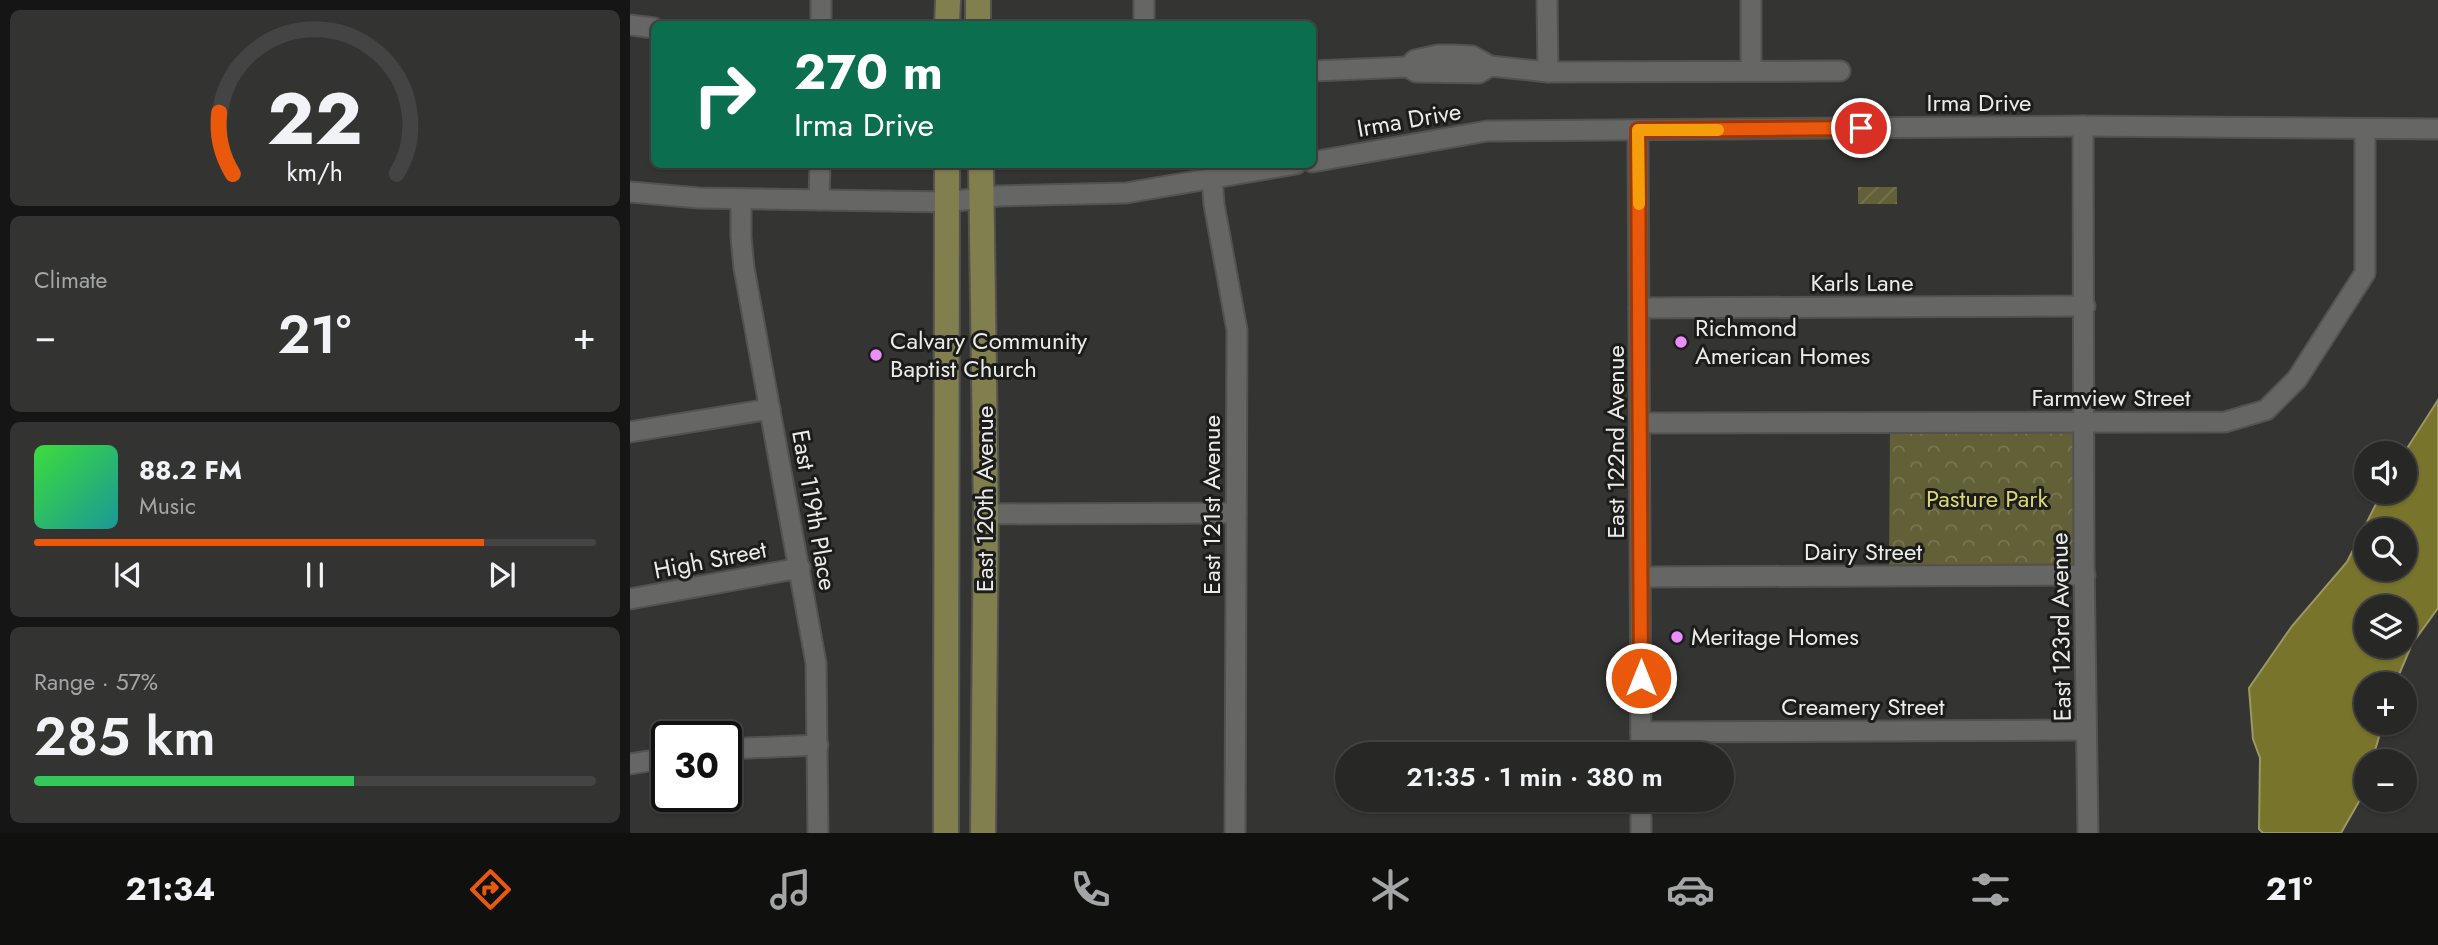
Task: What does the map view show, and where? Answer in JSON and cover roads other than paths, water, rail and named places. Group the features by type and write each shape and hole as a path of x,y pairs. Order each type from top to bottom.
{"main road":[{"path":"947,0 947,21"},
{"path":"978,0 978,21"},
{"name":"East 120th Avenue","path":"946,833 947,168"},
{"name":"East 120th Avenue","path":"981,168 986,514 983,833"}],"street":[{"path":"821,0 821,21"},
{"path":"1144,0 1144,21"},
{"path":"1547,0 1548,72"},
{"path":"1751,0 1751,71"},
{"path":"630,25 651,28"},
{"path":"1316,71 1408,67 1415,60 1447,55 1472,56 1490,66 1548,72 1840,71"},
{"name":"Irma Drive","path":"1316,161 1487,131 2083,126 2438,129"},
{"name":"East 123rd Avenue","path":"2083,126 2088,833"},
{"name":"Farmview Street","path":"1640,423 2225,422 2266,410 2297,379 2365,273 2365,129"},
{"name":"East 122nd Avenue","path":"1638,130 1641,742"},
{"path":"819,200 820,168"},
{"path":"630,192 699,198 947,202 982,197 1126,193 1274,168"},
{"name":"East 121st Avenue","path":"1212,179 1214,204 1237,330 1235,833"},
{"name":"East 119th Place","path":"741,199 744,268 816,663 818,833"},
{"name":"Karls Lane","path":"1639,308 2085,306"},
{"path":"630,432 770,410"},
{"path":"986,514 1236,513"},
{"name":"High Street","path":"630,600 800,568"},
{"name":"Dairy Street","path":"1641,577 2085,575"},
{"name":"Creamery Street","path":"1641,732 2086,730"},
{"path":"742,748 818,745"},
{"path":"630,764 651,761"},
{"path":"1641,812 1641,833"}],"place":[{"name":"Richmond American Homes","path":"1681,342"},
{"name":"Calvary Community Baptist Church","path":"876,355"},
{"name":"Meritage Homes","path":"1677,637"}],"park label":[{"name":"Pasture Park","path":"1987,499"}]}
